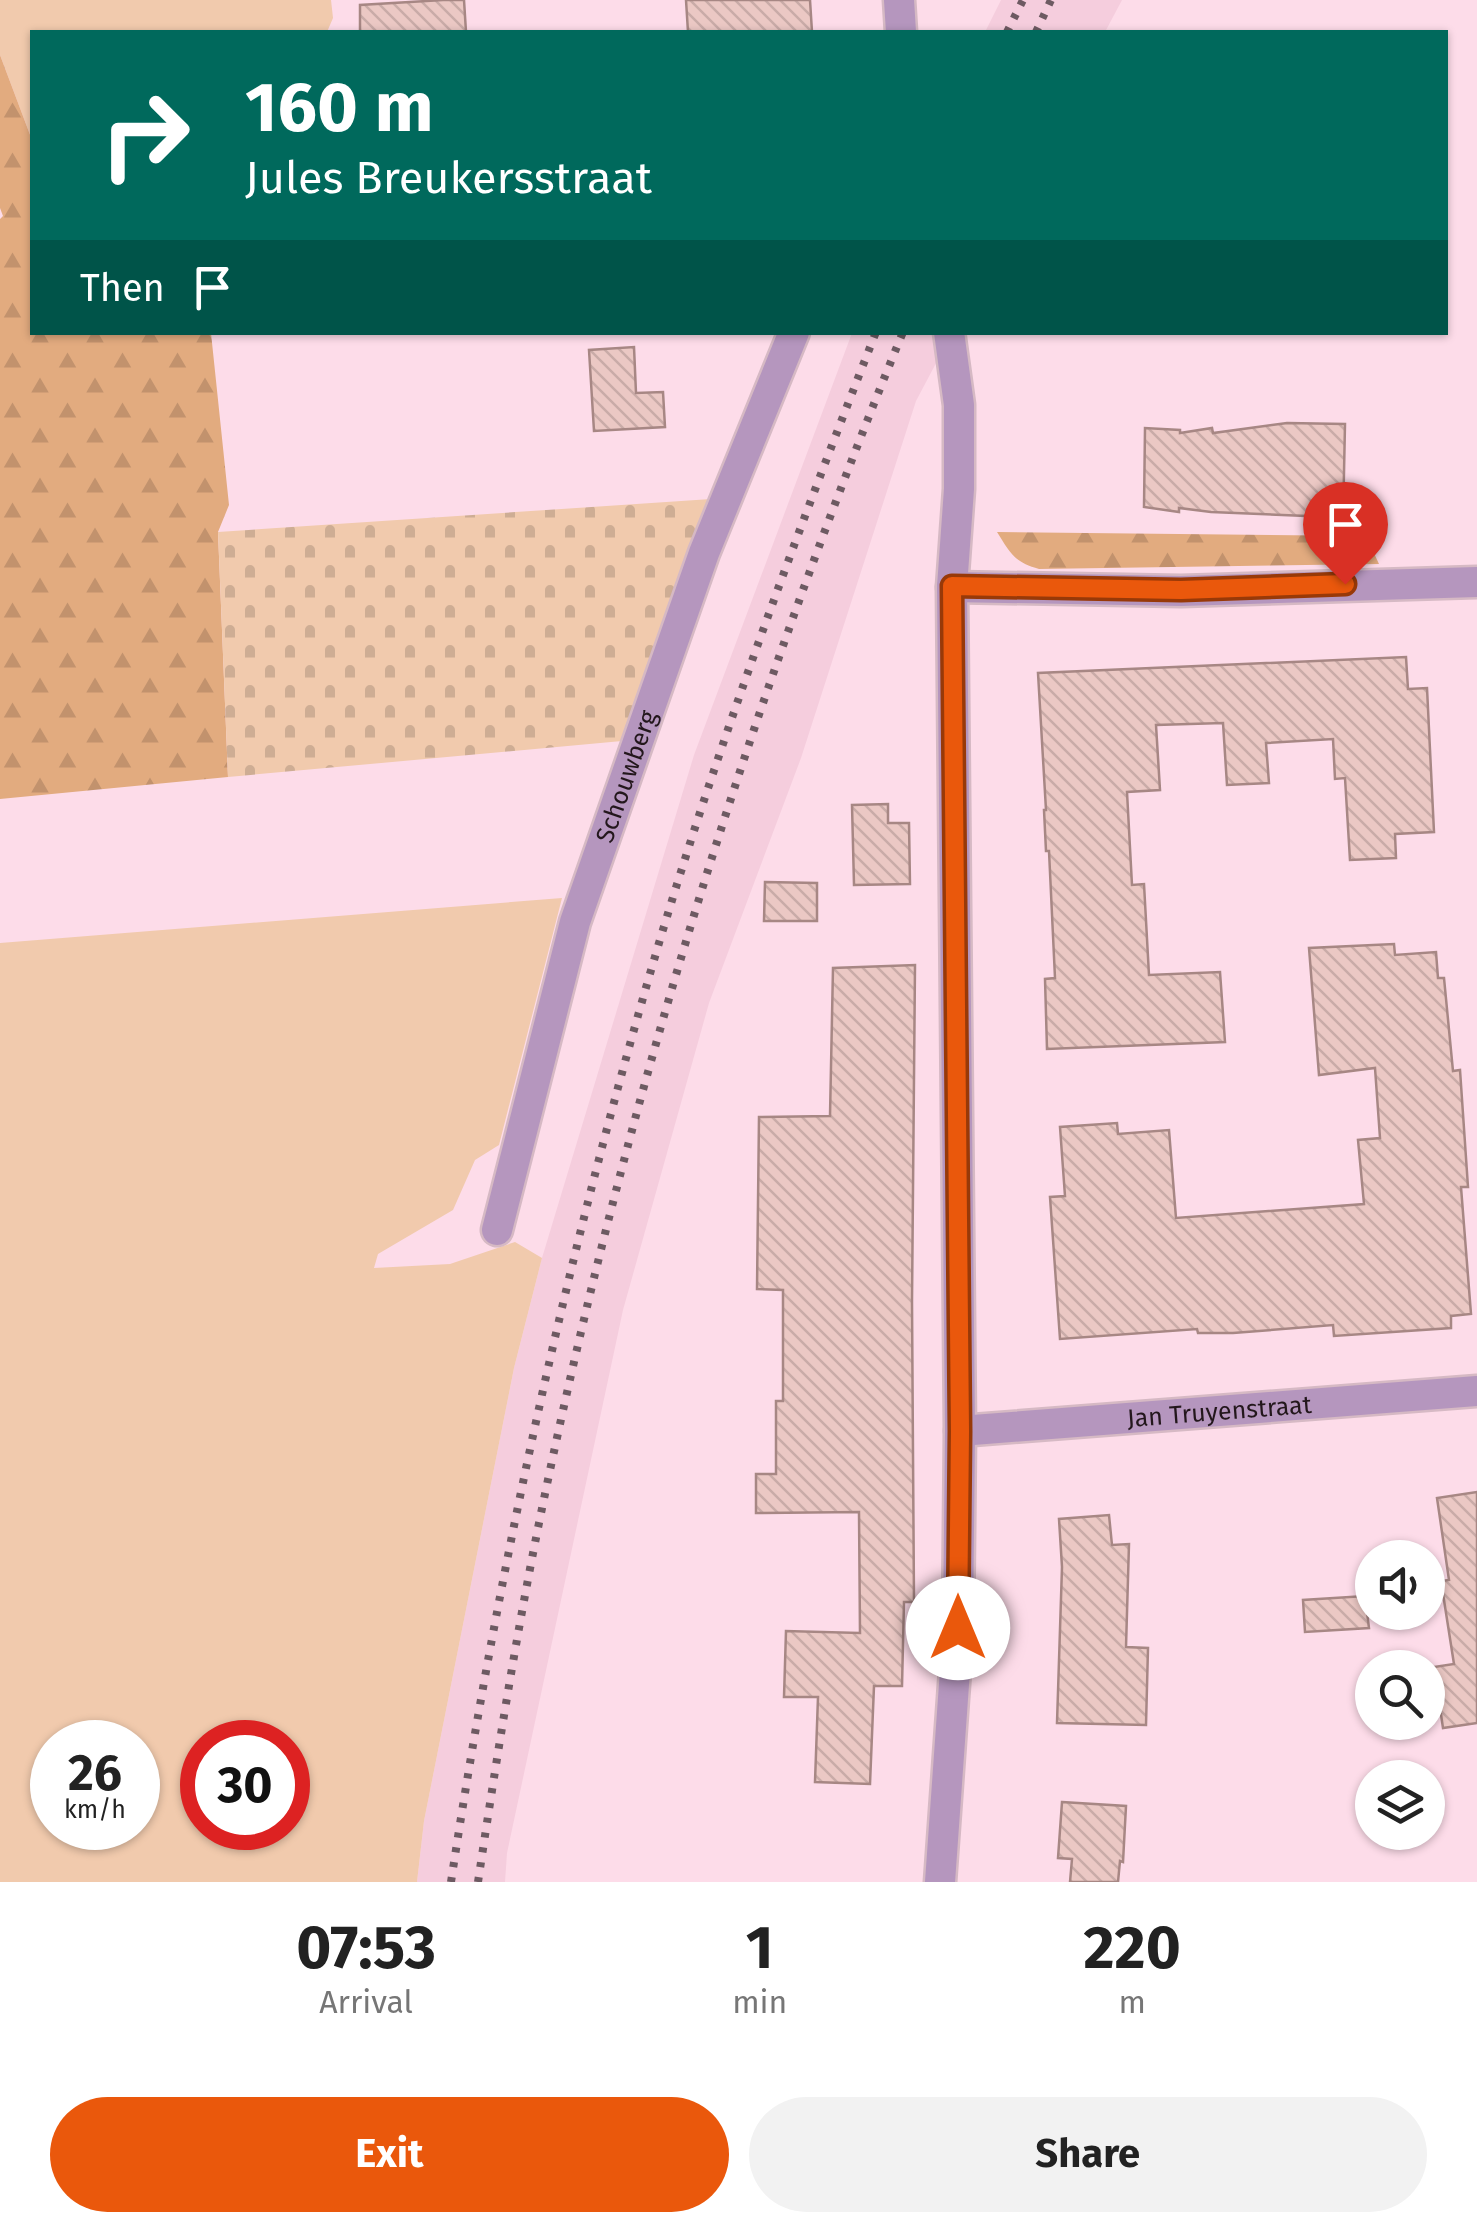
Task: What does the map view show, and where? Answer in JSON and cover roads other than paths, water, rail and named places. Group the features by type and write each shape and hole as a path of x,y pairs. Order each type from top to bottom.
{"street":[{"path":"898,0 901,30"},
{"name":"Schouwberg","path":"497,1230 575,922 704,553 793,335"},
{"path":"940,1882 958,1628 960,1431 952,586 959,489 959,405 949,335"},
{"path":"952,586 1181,590 1477,582"},
{"name":"Jan Truyenstraat","path":"960,1431 1477,1390"}],"railway":[{"path":"1008,30 1023,0"},
{"path":"1037,30 1051,0"},
{"path":"451,1882 514,1526 566,1292 626,1059 734,712 875,335"},
{"path":"478,1882 539,1523 572,1371 649,1069 740,770 845,477 902,335"}]}
